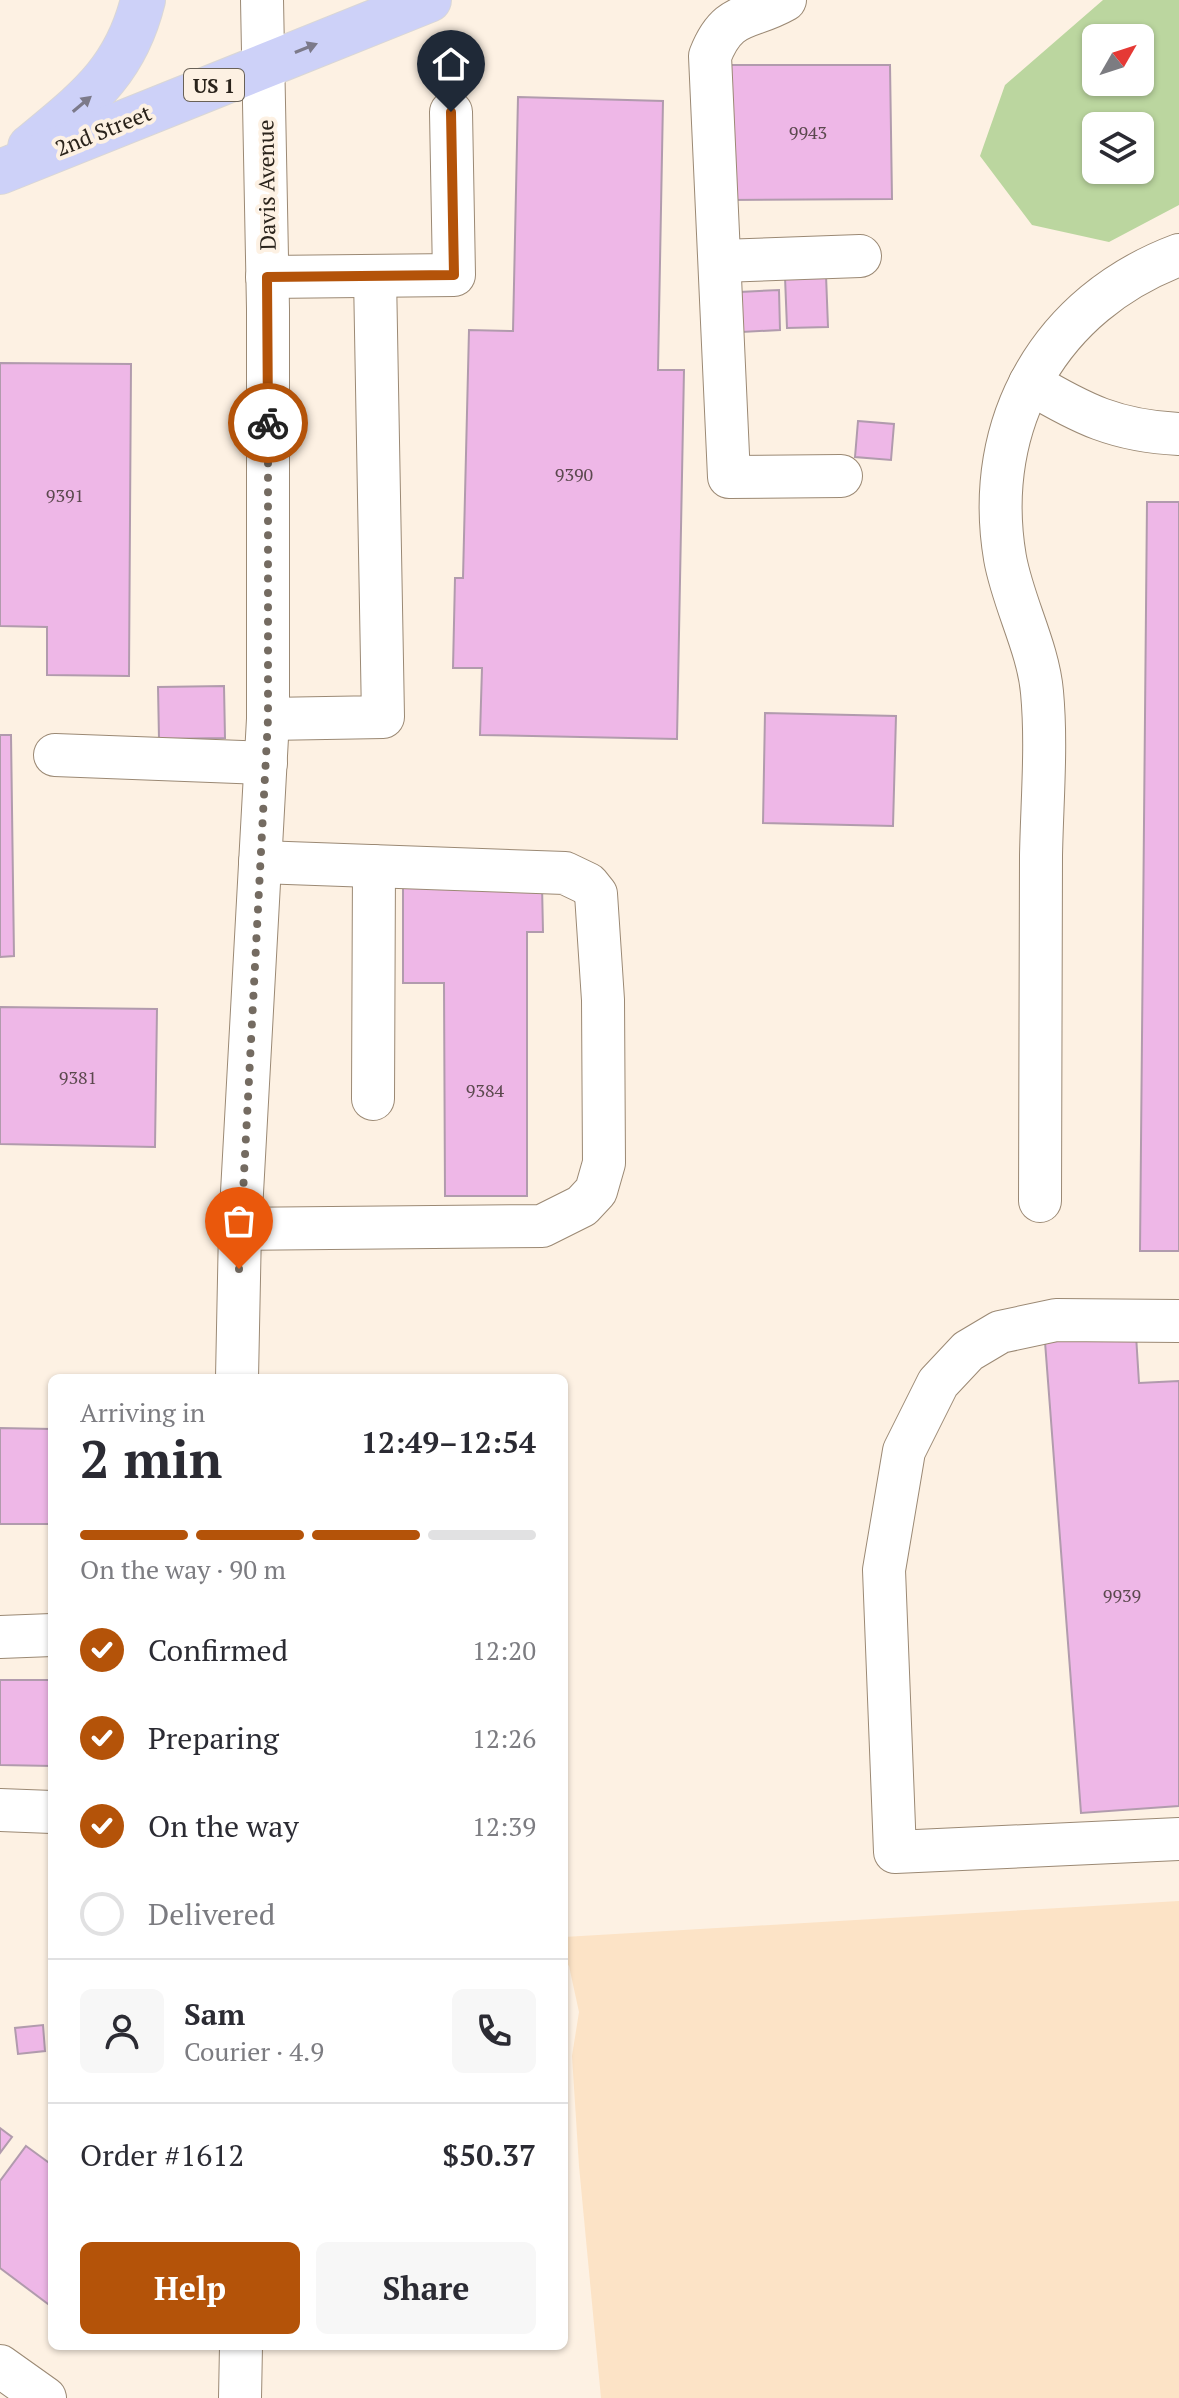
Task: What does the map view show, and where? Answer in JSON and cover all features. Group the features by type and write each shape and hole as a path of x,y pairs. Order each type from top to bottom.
{"main road":[{"path":"0,172 95,92 119,64 135,34 143,0"},
{"name":"2nd Street","path":"0,172 429,0"}],"street":[{"name":"Davis Avenue","path":"237,1374 240,1229 268,719 267,277 262,0"},
{"path":"785,0 733,21 721,31 710,56 729,477 841,476"},
{"path":"267,277 454,275 451,112"},
{"path":"1040,1201 1042,691 1005,558 1002,501 1010,435 1030,383 1059,335 1098,297 1146,268 1179,255"},
{"path":"721,261 860,256"},
{"path":"268,719 383,717 375,276"},
{"path":"1030,383 1084,415 1111,425 1179,434"},
{"path":"55,755 266,763"},
{"path":"240,1229 526,1229 566,1217 596,1191 604,1163 603,1000 596,894 588,884 565,873 260,862"},
{"path":"373,1099 374,866"},
{"path":"1179,1321 1056,1320 1000,1332 968,1351 938,1383 904,1451 884,1570 895,1852 1179,1839"},
{"path":"0,1637 48,1635"},
{"path":"0,1810 48,1812"},
{"path":"240,2398 241,2350"},
{"path":"0,2366 45,2398"}],"shaded area":[{"path":"1179,1901 1179,2398 601,2398 572,2056 579,2012 568,1965 568,1937"}],"green space":[{"path":"1103,0 1179,0 1179,205 1109,242 1032,225 980,156 1005,85"}],"building":[{"path":"725,65 890,65 892,199 726,200"},
{"path":"518,97 663,101 658,370 684,370 677,739 480,735 482,668 453,668 455,578 463,578 469,330 513,331"},
{"path":"826,275 828,327 787,328 785,277"},
{"path":"779,290 780,330 742,332 740,292"},
{"path":"0,363 131,364 129,676 47,675 47,627 0,626"},
{"path":"858,421 894,424 891,460 855,457"},
{"path":"1147,502 1179,502 1179,1251 1140,1251"},
{"path":"224,686 225,738 159,739 158,687"},
{"path":"765,713 896,716 893,826 763,823"},
{"path":"0,735 11,735 14,956 0,957"},
{"path":"403,884 542,885 543,932 527,932 527,1196 445,1196 444,983 403,983"},
{"path":"0,1007 157,1009 155,1147 0,1144"},
{"path":"1136,1335 1139,1383 1179,1381 1179,1806 1081,1813 1045,1342"},
{"path":"0,1428 48,1429 48,1524 0,1524"},
{"path":"0,1680 48,1680 48,1766 0,1765"},
{"path":"43,2025 45,2051 18,2054 15,2028"},
{"path":"0,2128 12,2137 0,2153"},
{"path":"26,2146 48,2162 48,2304 0,2268 0,2181"}],"way so far":[{"path":"239,1269 268,719 268,423"}],"route":[{"path":"268,423 267,277 454,275 451,112"}]}
